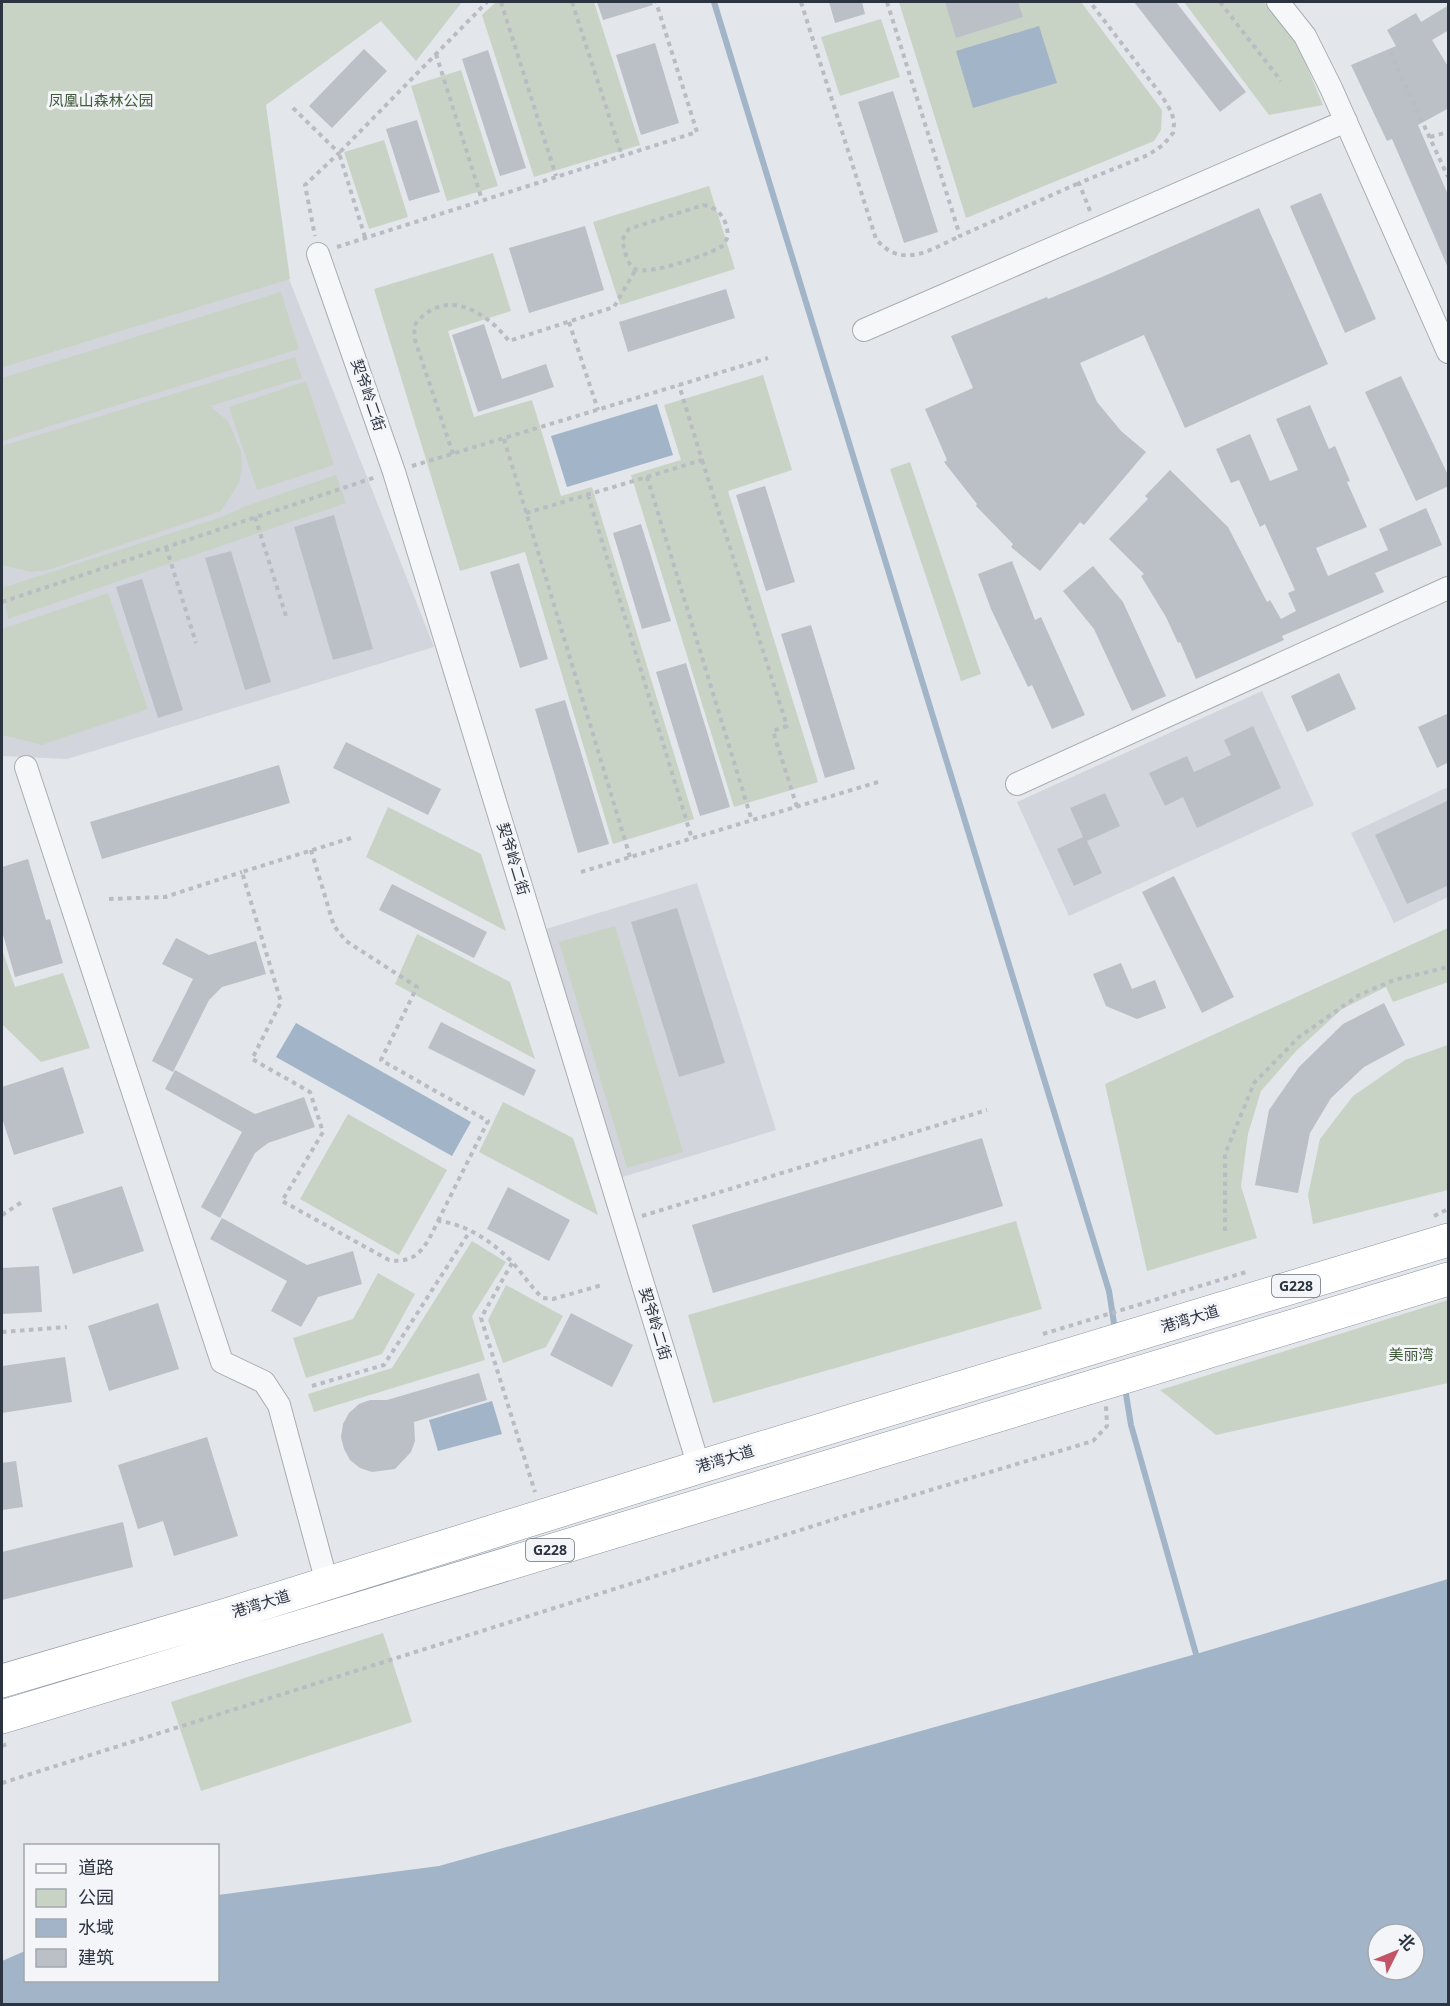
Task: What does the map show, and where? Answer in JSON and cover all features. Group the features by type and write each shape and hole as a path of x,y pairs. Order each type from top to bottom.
{"highway":[{"name":"港湾大道","path":"2,1681 699,1467 1084,1336 1140,1319 1449,1240"},
{"name":"G228","path":"2,1717 1102,1395 1154,1367 1449,1280"}],"street":[{"path":"1278,2 1305,36 1346,121 1449,352"},
{"path":"864,330 1346,121"},
{"name":"契爷岭二街","path":"318,254 394,472 699,1467"},
{"path":"1017,784 1449,588"},
{"path":"26,767 222,1362 264,1382 279,1405 327,1583"}],"path":[{"path":"488,2 305,185 318,254 697,132 656,2"},
{"path":"501,2 556,176"},
{"path":"572,2 622,156"},
{"path":"801,2 876,239 885,249 898,255 913,256 1148,155 1164,145 1173,133 1172,113 1162,96 1090,2"},
{"path":"887,2 960,236"},
{"path":"1220,2 1281,81"},
{"path":"1390,52 1449,177"},
{"path":"436,54 482,200"},
{"path":"293,108 339,153 365,237"},
{"path":"1430,137 1449,132"},
{"path":"1079,183 1097,229"},
{"path":"703,205 710,206 722,215 728,236 724,245 718,249 653,270 636,269 629,265 622,240 629,229 703,205"},
{"path":"453,454 415,340 414,326 423,314 432,308 447,304 463,307 478,313 499,328 510,341 614,307 636,269"},
{"path":"569,322 598,410"},
{"path":"2,602 394,472 768,358"},
{"path":"680,385 787,726 772,730 797,807"},
{"path":"504,439 630,857"},
{"path":"526,513 702,460"},
{"path":"647,477 752,821"},
{"path":"588,495 692,839"},
{"path":"255,517 285,616"},
{"path":"166,547 196,643"},
{"path":"581,872 878,782"},
{"path":"109,899 165,897 351,838"},
{"path":"242,872 281,1002 252,1059 310,1092 323,1132 282,1201 388,1260 399,1262 418,1255 425,1248 488,1121 381,1060 417,987 346,941 334,926 311,850"},
{"path":"1225,1231 1225,1154 1254,1083 1299,1037 1359,995 1394,980 1449,967"},
{"path":"624,1221 987,1110"},
{"path":"2,1215 22,1202"},
{"path":"438,1221 454,1222 470,1231 512,1263 543,1298 553,1299 602,1285"},
{"path":"312,1386 384,1365 470,1231"},
{"path":"512,1263 481,1318 536,1497"},
{"path":"1084,1336 1140,1319"},
{"path":"2,1332 67,1328"},
{"path":"2,1784 851,1514 1093,1441 1107,1426 1102,1395"}],"shaded area":[{"path":"289,279 434,647 67,759 2,756 2,368"},
{"path":"1262,691 1314,805 1069,916 1017,802"},
{"path":"1448,787 1448,897 1394,923 1351,833"},
{"path":"697,883 776,1130 619,1178 546,929"}],"green space":[{"name":"凤凰山森林公园","path":"2,2 462,2 416,61 381,21 266,105 290,279 2,368"},
{"path":"496,2 594,2 640,145 534,177 482,15"},
{"path":"899,2 1081,2 1162,110 1161,130 1154,141 966,218"},
{"path":"1184,2 1264,2 1298,45 1323,105 1269,115"},
{"path":"881,19 900,77 840,96 821,37"},
{"path":"461,70 498,186 447,201 411,86"},
{"path":"384,140 408,217 369,229 344,152"},
{"path":"709,186 735,269 620,305 593,222"},
{"path":"493,253 511,311 448,331 474,417 532,400 561,496 592,487 694,819 613,844 525,552 460,571 374,289"},
{"path":"281,292 299,349 2,441 2,378"},
{"path":"295,357 302,378 210,406 228,421 241,451 242,467 239,483 221,511 48,570 30,572 2,565 2,446"},
{"path":"763,375 792,470 728,491 818,782 734,807 631,475 681,460 664,405"},
{"path":"306,381 334,465 257,490 229,407"},
{"path":"910,462 981,674 961,681 890,469"},
{"path":"336,475 346,503 8,619 2,588 224,516 246,506"},
{"path":"108,593 148,709 42,745 2,735 2,629"},
{"path":"388,807 481,854 506,931 366,857"},
{"path":"615,926 683,1152 627,1168 559,942"},
{"path":"1448,928 1448,982 1393,1002 1386,987 1342,1009 1296,1051 1261,1091 1248,1134 1241,1186 1257,1238 1147,1271 1105,1084"},
{"path":"417,934 510,982 535,1059 395,984"},
{"path":"2,949 15,987 63,973 90,1048 41,1062 2,1024"},
{"path":"1448,1045 1448,1190 1313,1224 1308,1195 1320,1139 1353,1096 1405,1060"},
{"path":"503,1102 573,1138 598,1215 479,1152"},
{"path":"348,1114 447,1170 399,1255 300,1199"},
{"path":"1016,1221 1042,1309 713,1403 688,1315"},
{"path":"472,1241 506,1262 472,1316 485,1360 314,1412 308,1394 392,1368"},
{"path":"378,1273 415,1294 382,1354 306,1378 293,1338 353,1319"},
{"path":"506,1285 563,1316 546,1347 503,1363 488,1320"},
{"name":"美丽湾","path":"1448,1300 1448,1383 1216,1435 1160,1390"},
{"path":"383,1633 412,1722 201,1791 171,1702"}],"water":[{"path":"1039,26 1057,83 973,108 956,51"},
{"path":"657,404 673,455 567,487 551,436"},
{"path":"296,1023 471,1122 452,1156 276,1057"},
{"path":"492,1401 502,1434 438,1451 429,1420"},
{"path":"1448,1579 1448,2004 2,2004 2,1961 24,1951 24,1982 219,1982 219,1895 439,1866 1196,1654"}],"building":[{"path":"597,2 652,2 653,5 603,20"},
{"path":"829,2 862,2 865,14 835,23"},
{"path":"945,2 1018,2 1023,17 956,38"},
{"path":"1134,2 1176,2 1246,92 1220,112"},
{"path":"1449,5 1449,30 1432,40 1449,68 1449,108 1418,125 1449,197 1449,270 1392,139 1387,141 1351,65 1396,46 1387,30 1416,13 1421,22"},
{"path":"655,43 679,123 641,135 616,55"},
{"path":"364,49 387,71 332,128 309,106"},
{"path":"488,50 526,168 500,176 462,59"},
{"path":"893,91 938,232 904,243 858,102"},
{"path":"417,120 440,192 409,201 386,129"},
{"path":"1321,193 1376,319 1345,333 1290,206"},
{"path":"1259,208 1328,364 1185,428 1144,335 1080,363 1097,402 1121,431 1146,452 1084,525 1080,522 1040,571 1011,547 1013,544 976,506 977,504 944,462 947,460 925,409 973,388 951,336 1102,277"},
{"path":"585,226 604,290 529,313 509,248"},
{"path":"726,289 735,318 628,352 619,322"},
{"path":"484,324 502,379 546,364 554,387 478,412 452,335"},
{"path":"1401,376 1449,477 1449,486 1416,501 1365,392"},
{"path":"1310,405 1329,449 1335,446 1350,481 1347,482 1367,527 1316,548 1328,576 1388,550 1379,529 1426,508 1442,545 1375,573 1384,592 1282,636 1284,640 1196,679 1180,642 1178,643 1166,617 1141,576 1144,574 1109,539 1148,499 1145,496 1170,470 1228,527 1267,602 1270,600 1281,619 1296,611 1288,593 1295,590 1265,524 1260,527 1239,480 1231,483 1216,449 1250,434 1270,481 1298,470 1276,419"},
{"path":"765,486 795,582 766,591 736,495"},
{"path":"334,515 373,649 333,660 294,527"},
{"path":"641,524 671,621 642,629 613,533"},
{"path":"231,551 271,682 245,690 205,558"},
{"path":"1012,561 1035,620 1041,617 1085,715 1052,729 1032,685 1028,687 991,609 978,574"},
{"path":"519,563 548,659 520,668 490,572"},
{"path":"1093,566 1123,602 1166,696 1132,711 1094,629 1063,591"},
{"path":"142,579 183,710 158,718 116,587"},
{"path":"811,625 855,769 825,778 781,634"},
{"path":"686,663 730,807 700,816 656,672"},
{"path":"1339,673 1356,709 1307,732 1291,696"},
{"path":"565,700 609,844 578,853 535,709"},
{"path":"1449,713 1449,762 1437,768 1418,727"},
{"path":"1253,726 1281,788 1197,828 1183,797 1165,806 1149,773 1187,756 1194,772 1231,755 1224,740"},
{"path":"346,742 441,789 428,815 333,768"},
{"path":"279,765 290,803 102,859 90,822"},
{"path":"1105,793 1120,826 1087,841 1102,873 1074,886 1057,849 1083,837 1070,808"},
{"path":"1449,800 1449,885 1407,904 1375,835"},
{"path":"28,859 46,920 50,919 63,963 15,977 2,931 2,867"},
{"path":"1174,876 1234,997 1202,1013 1142,892"},
{"path":"392,884 487,932 474,958 379,910"},
{"path":"677,908 725,1063 679,1077 631,922"},
{"path":"176,938 209,955 256,941 266,974 222,987 209,1000 173,1072 152,1061 193,979 162,964"},
{"path":"1121,963 1132,989 1155,980 1166,1008 1137,1019 1106,1006 1093,974"},
{"path":"1384,1003 1405,1045 1364,1067 1331,1098 1310,1133 1298,1193 1255,1185 1269,1110 1299,1067 1343,1024"},
{"path":"441,1022 536,1070 524,1096 428,1048"},
{"path":"63,1067 84,1133 14,1155 2,1118 2,1087"},
{"path":"175,1070 255,1114 304,1097 315,1127 268,1143 255,1153 220,1218 201,1207 242,1132 165,1089"},
{"path":"982,1138 1003,1206 713,1293 692,1225"},
{"path":"122,1186 144,1251 73,1274 52,1208"},
{"path":"508,1187 570,1220 549,1261 487,1229"},
{"path":"222,1218 307,1265 353,1251 362,1284 318,1297 301,1327 271,1311 287,1281 210,1239"},
{"path":"39,1266 42,1312 2,1314 2,1268"},
{"path":"158,1303 179,1369 109,1391 88,1326"},
{"path":"571,1313 633,1345 612,1387 550,1355"},
{"path":"65,1357 72,1402 2,1413 2,1366"},
{"path":"479,1373 487,1400 414,1422 415,1441 411,1452 395,1469 372,1472 360,1468 350,1460 341,1437 343,1424 349,1413 359,1404 370,1400 387,1400"},
{"path":"207,1437 238,1536 174,1556 163,1521 138,1529 118,1465"},
{"path":"16,1461 23,1507 2,1510 2,1463"},
{"path":"123,1522 133,1567 2,1600 2,1552"}],"waterway":[{"path":"714,2 1109,1291 1115,1330"},
{"path":"1125,1388 1131,1425 1196,1654"}]}
